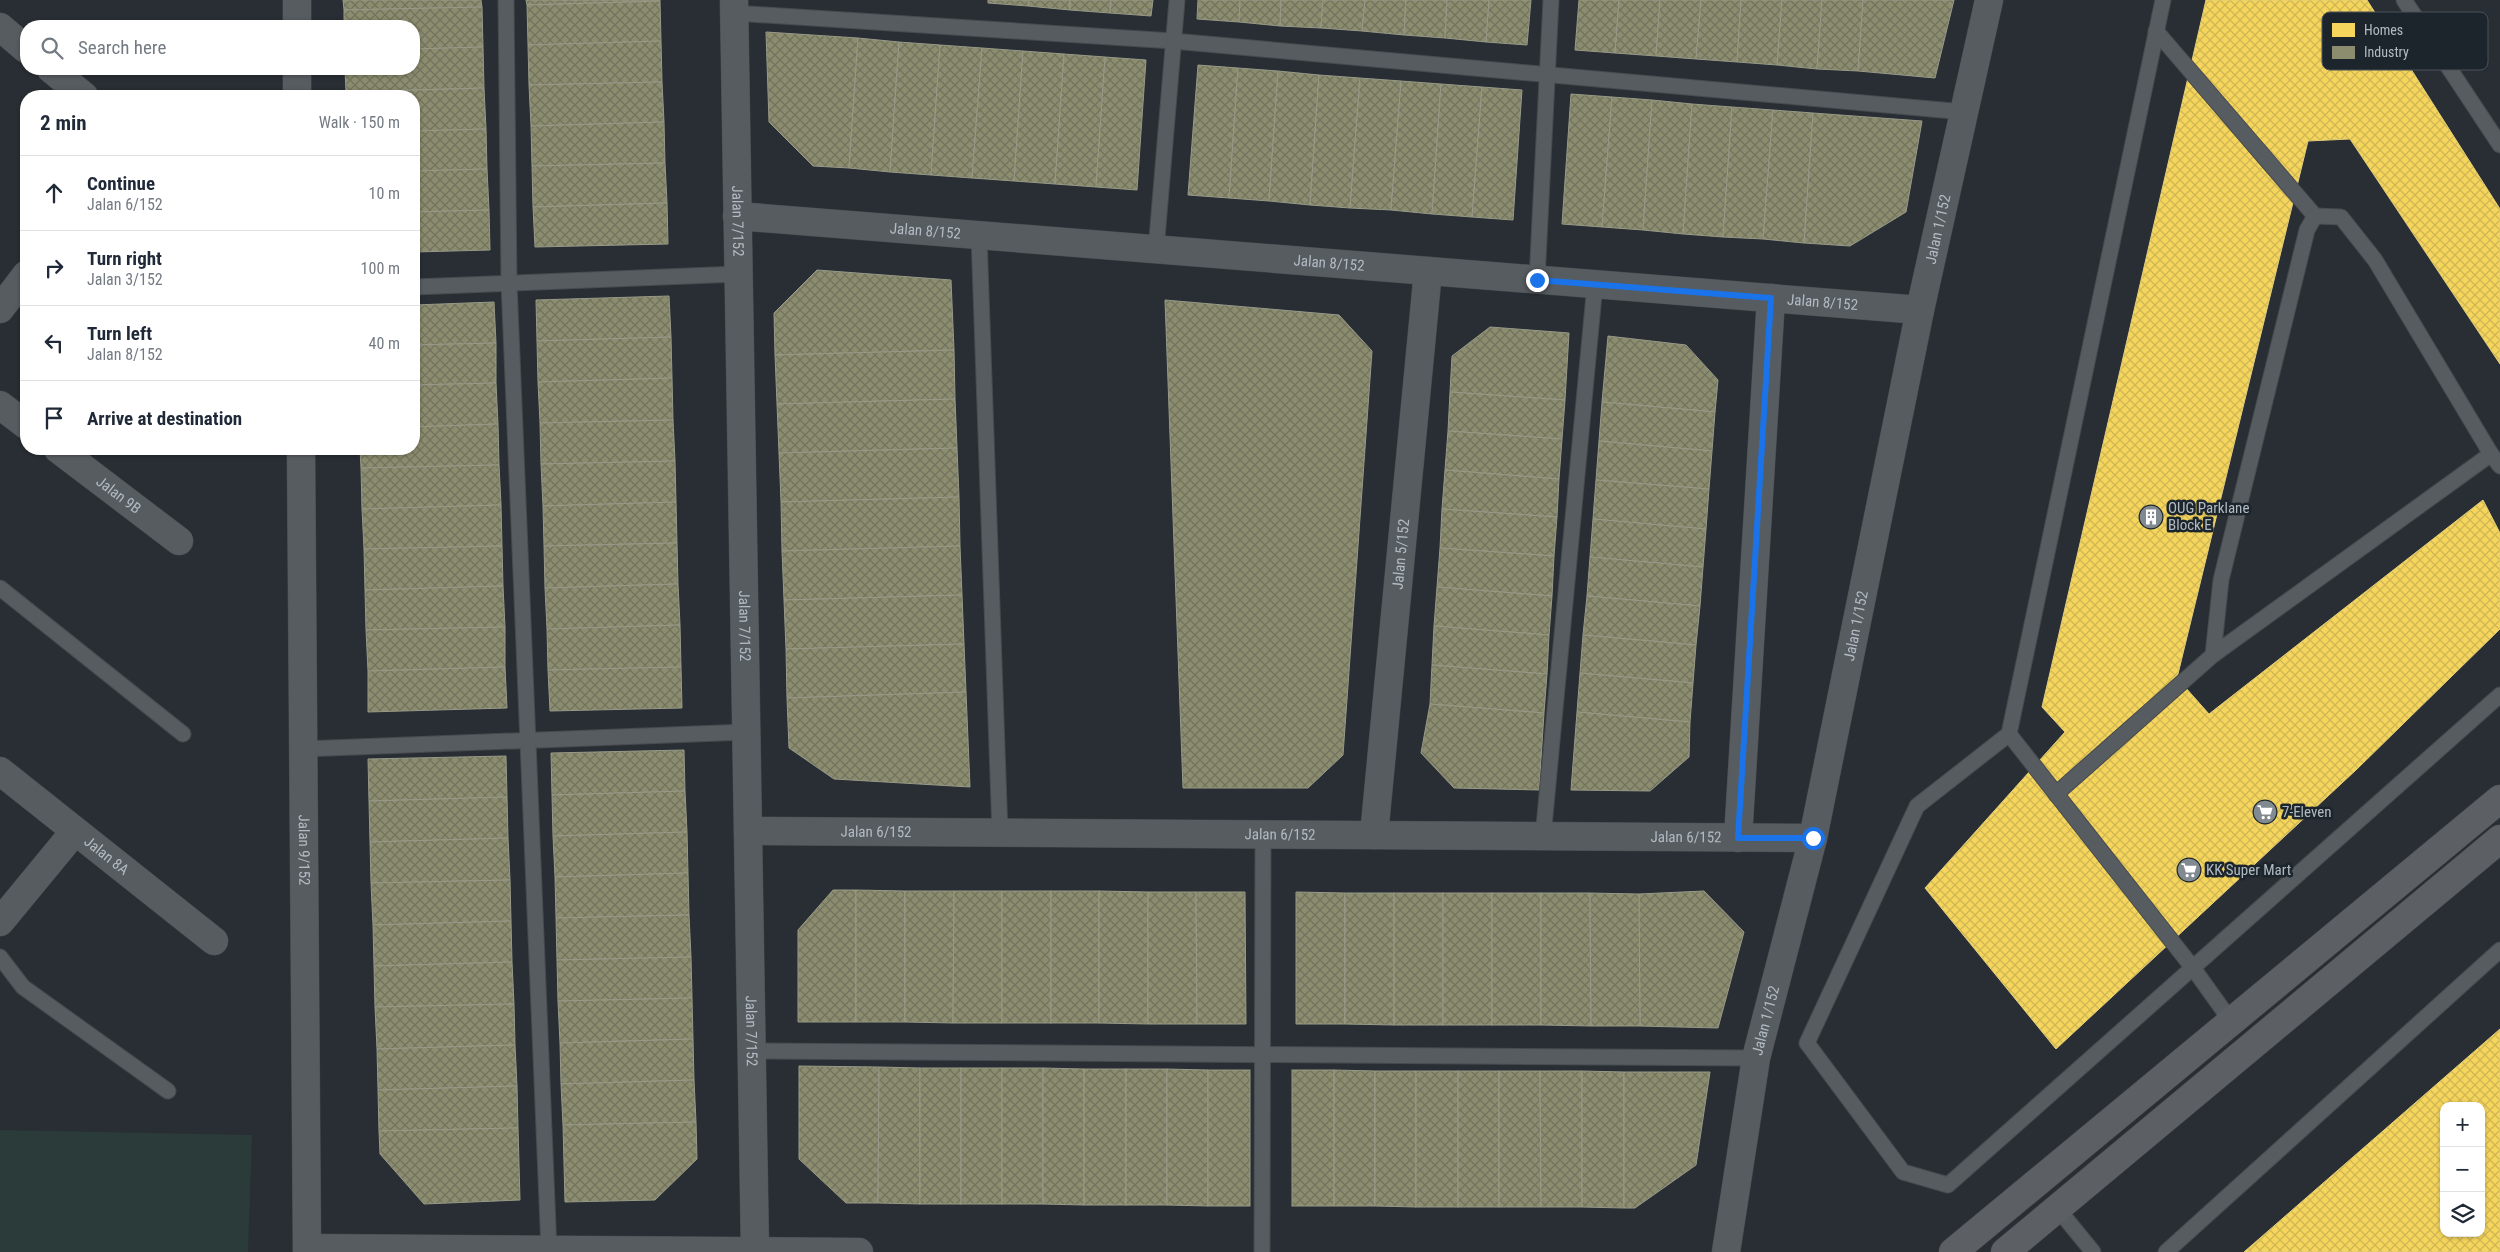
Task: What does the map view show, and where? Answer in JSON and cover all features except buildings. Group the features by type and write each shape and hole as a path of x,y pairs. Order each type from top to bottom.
{"street":[{"path":"297,0 297,20"},
{"name":"Jalan 1/152","path":"1726,1252 1756,1058 1813,838 1920,310 1989,0"},
{"name":"Jalan 7/152","path":"734,6 755,1251"},
{"path":"0,27 20,44"},
{"path":"58,75 77,90"},
{"path":"297,75 297,90"},
{"name":"Jalan 8/152","path":"737,216 1920,310"},
{"name":"Jalan 5/152","path":"1374,835 1428,271"},
{"path":"0,309 20,283"},
{"path":"1738,838 1771,298"},
{"path":"0,405 20,420"},
{"name":"Jalan 9B","path":"66,455 179,541"},
{"name":"Jalan 9/152","path":"301,455 307,1250"},
{"name":"Jalan 8A","path":"0,771 214,941"},
{"path":"1953,1252 2500,799"},
{"path":"0,922 76,831"},
{"name":"Jalan 6/152","path":"748,831 1813,838"},
{"path":"2004,1252 2500,839"},
{"path":"2231,1021 2250,1048"},
{"path":"307,1250 859,1252"}],"lane":[{"path":"506,0 509,283 549,1250"},
{"path":"1156,250 1176,0"},
{"path":"1537,280 1551,0"},
{"path":"2163,0 2009,734 1917,806 1807,1043 1904,1172 1948,1185 2500,695"},
{"path":"2404,0 2412,12"},
{"path":"734,6 1173,41 1964,112"},
{"path":"2056,794 2213,655 2496,460 2375,260 2341,217 2314,216 2156,31"},
{"path":"2450,70 2500,145"},
{"path":"2213,655 2221,580 2307,230 2314,216"},
{"path":"979,236 1000,833"},
{"path":"420,287 738,274"},
{"path":"1543,837 1595,284"},
{"path":"0,588 183,734"},
{"path":"303,749 746,732"},
{"path":"2009,734 2192,968 2231,1021"},
{"path":"1262,1252 1263,835"},
{"path":"2166,1252 2500,950"},
{"path":"0,958 22,987 168,1091"},
{"path":"752,1051 1756,1058"},
{"path":"2057,1208 2093,1252"}],"shaded area":[{"path":"0,1130 252,1135 248,1252 0,1252"}],"place":[{"name":"OUG Parklane Block E","path":"2151,517"},
{"name":"7-Eleven","path":"2265,812"},
{"name":"KK Super Mart","path":"2189,870"}],"route":[{"path":"1537,280 1771,298 1738,838 1813,838"}]}
